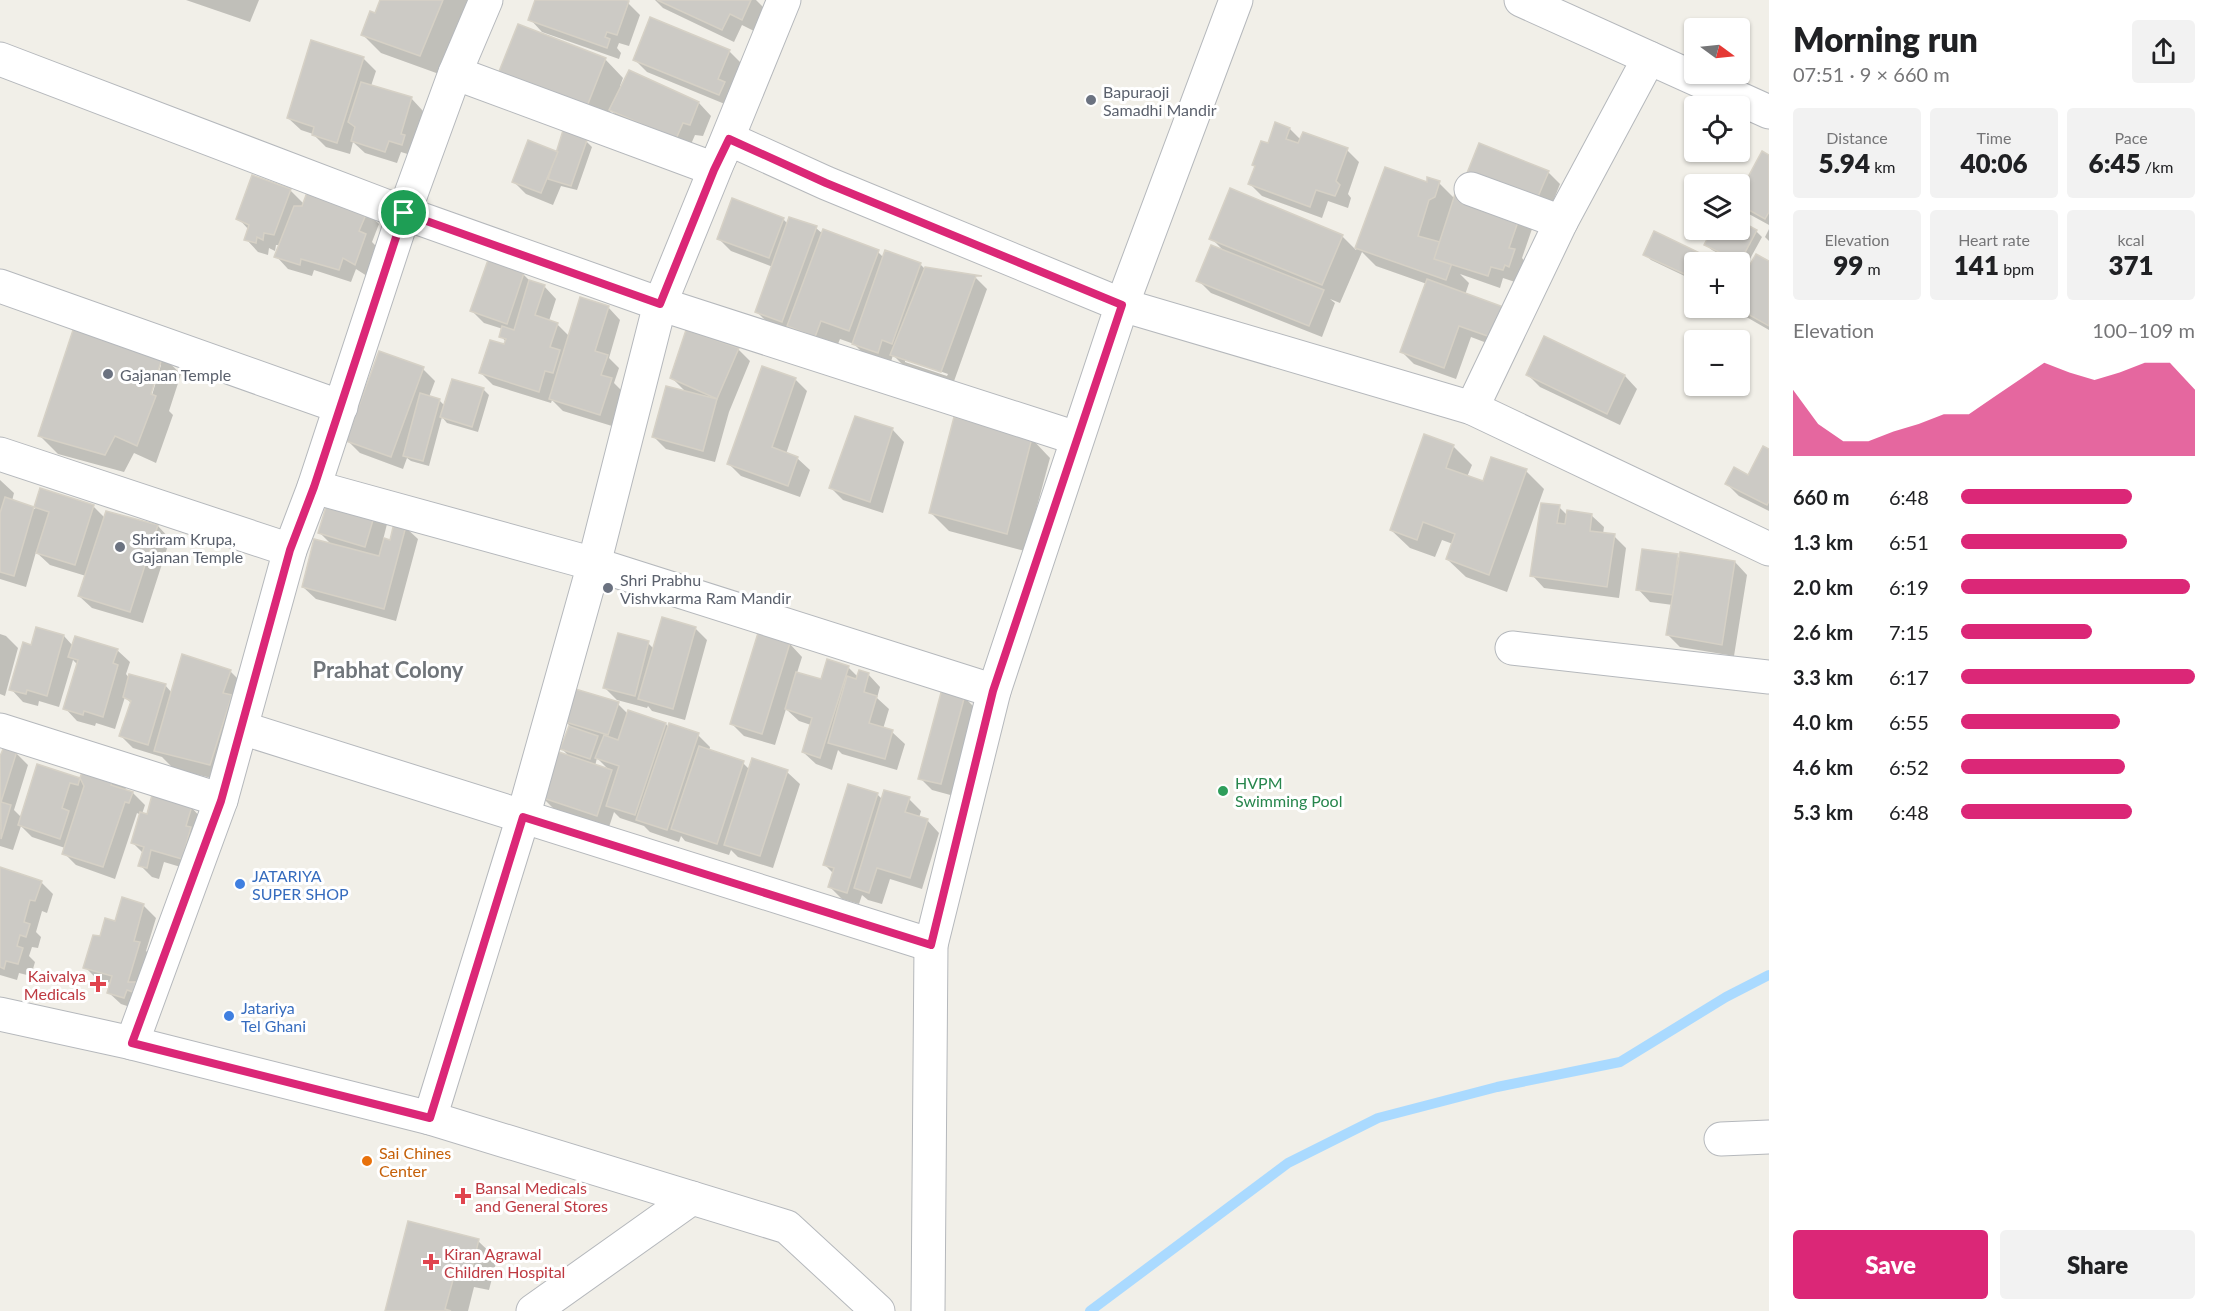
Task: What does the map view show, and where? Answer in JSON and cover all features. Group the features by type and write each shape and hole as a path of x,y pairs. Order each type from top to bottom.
{"street":[{"path":"132,1043 221,801 290,550 314,487 404,213 455,73 486,0"},
{"path":"430,1118 523,817 594,564 660,304 784,0"},
{"path":"928,1311 931,945 993,691 1122,305 1236,0"},
{"path":"1521,0 1769,112"},
{"path":"1472,408 1561,222 1650,58"},
{"path":"0,59 404,213 660,304 1076,438"},
{"path":"455,73 714,170"},
{"path":"714,170 729,139 826,183 1122,305 1472,408 1769,549"},
{"path":"1472,189 1561,222"},
{"path":"0,286 341,407"},
{"path":"0,454 290,550"},
{"path":"314,487 594,564 993,691"},
{"path":"1512,648 1769,677"},
{"path":"242,728 931,945"},
{"path":"0,730 221,801"},
{"path":"0,1014 132,1043 430,1118 787,1227 878,1311"},
{"path":"1721,1139 1769,1137"},
{"path":"533,1311 692,1198"}],"building":[{"path":"380,0 443,0 420,56 361,35 370,11 375,13"},
{"path":"535,0 629,1 617,35 607,32 605,37 610,39 607,48 528,20"},
{"path":"657,0 751,0 742,20 730,14 722,30"},
{"path":"650,17 730,50 718,79 725,82 719,95 633,60"},
{"path":"518,24 606,58 584,114 496,79"},
{"path":"311,40 364,57 337,143 312,135 314,127 287,118"},
{"path":"629,70 699,102 690,125 683,123 676,139 609,110"},
{"path":"361,82 412,97 401,134 405,135 402,145 389,141 385,152 351,141 355,127 348,122"},
{"path":"1275,122 1290,128 1286,139 1298,143 1303,132 1348,148 1336,181 1340,185 1335,196 1316,190 1310,207 1248,184 1261,141 1268,143"},
{"path":"564,127 587,140 571,186 548,179"},
{"path":"528,140 558,152 541,193 512,182"},
{"path":"1479,143 1549,171 1534,206 1465,178"},
{"path":"1762,151 1769,155 1769,212 1765,219 1750,211 1750,174"},
{"path":"1385,167 1427,182 1427,177 1440,181 1435,197 1429,200 1418,236 1440,242 1435,258 1452,263 1446,280 1355,248"},
{"path":"252,175 291,189 274,235 264,233 263,240 257,237 256,243 244,240 249,225 236,219"},
{"path":"309,187 368,210 359,231 366,234 355,265 343,258 339,270 301,259 300,265 274,257 294,206 302,206"},
{"path":"1230,188 1343,235 1322,285 1209,239"},
{"path":"1456,191 1521,213 1509,248 1515,249 1509,267 1505,265 1503,270 1491,267 1488,276 1434,259"},
{"path":"732,198 784,218 769,258 717,239"},
{"path":"789,217 817,226 782,322 755,312"},
{"path":"1750,226 1757,230 1745,252 1719,252 1704,245 1707,240 1750,240"},
{"path":"823,229 879,250 849,331 821,321 815,337 787,326"},
{"path":"1654,231 1698,252 1684,252 1684,274 1643,255"},
{"path":"1211,245 1324,290 1309,326 1196,281"},
{"path":"885,250 921,263 892,344 882,340 878,353 852,344"},
{"path":"1756,254 1769,261 1769,326 1750,315 1750,264"},
{"path":"488,260 524,273 507,324 470,311"},
{"path":"925,267 982,276 976,276 941,372 890,355"},
{"path":"1427,279 1506,308 1496,339 1459,326 1444,368 1400,352"},
{"path":"529,280 545,285 535,315 558,323 550,347 560,350 553,373 545,371 539,392 479,373 490,340 504,344 506,339 499,337 502,326 514,330"},
{"path":"580,297 609,306 595,351 608,355 601,375 612,378 600,415 549,399"},
{"name":"Gajanan Temple","path":"76,321 163,355 151,394 156,396 137,446 115,436 105,455 38,436"},
{"path":"686,330 739,348 717,399 670,378"},
{"path":"1544,336 1625,375 1607,414 1526,375"},
{"path":"379,351 424,367 391,457 346,441"},
{"path":"762,366 796,378 772,447 798,457 788,486 727,464"},
{"path":"452,379 484,388 472,427 440,417"},
{"path":"666,386 717,399 703,451 652,437"},
{"path":"420,393 440,399 423,461 403,456"},
{"path":"855,416 893,428 870,502 829,488"},
{"path":"954,417 1032,438 1007,534 929,513"},
{"path":"1424,434 1454,445 1446,468 1483,481 1491,457 1527,469 1489,575 1446,559 1455,534 1423,522 1417,540 1390,530"},
{"path":"1763,446 1769,449 1769,501 1767,505 1725,484 1734,467 1748,475"},
{"path":"40,488 94,505 75,565 36,553 49,512 34,507"},
{"path":"5,497 34,507 14,576 0,572 0,513"},
{"path":"329,497 376,510 365,547 318,533"},
{"path":"1541,503 1560,505 1557,523 1565,524 1567,510 1592,514 1590,531 1615,534 1607,587 1530,576"},
{"path":"106,511 158,525 130,612 78,596"},
{"path":"394,523 406,526 384,609 302,587 314,539 379,556 384,538 390,540"},
{"path":"1642,549 1678,554 1673,595 1636,590"},
{"path":"1680,552 1735,561 1722,645 1666,635"},
{"path":"662,617 696,627 673,709 638,699"},
{"path":"36,627 64,635 47,696 27,690 26,694 9,690 23,642 31,645"},
{"path":"618,633 649,641 635,696 603,688"},
{"path":"758,633 790,643 762,734 730,724"},
{"path":"75,636 118,649 113,663 118,665 103,717 84,711 83,715 63,709 78,660 68,657"},
{"path":"182,654 231,670 223,693 232,695 210,765 154,751"},
{"path":"827,659 849,666 820,758 802,752 812,718 785,709 796,672 821,679"},
{"path":"859,670 869,673 864,692 877,696 869,723 893,730 885,759 828,743 847,676 856,679"},
{"path":"129,674 166,684 148,745 119,736 131,701 123,697"},
{"path":"572,688 619,702 608,735 562,721"},
{"path":"942,689 965,695 941,784 918,779"},
{"path":"628,710 666,723 635,815 606,806 619,766 595,758 604,735 618,740"},
{"path":"669,723 699,733 667,830 636,820"},
{"path":"569,726 598,736 590,759 560,749"},
{"path":"699,746 744,761 717,844 671,829"},
{"path":"4,747 17,751 1,802 11,805 1,839 0,756"},
{"path":"556,751 612,770 597,816 540,797"},
{"path":"752,758 788,770 760,856 724,845"},
{"path":"85,763 115,774 111,785 133,792 129,803 125,802 103,867 62,854 84,786 80,778"},
{"path":"37,764 80,778 78,785 70,783 62,808 69,811 60,839 18,825"},
{"path":"848,784 878,793 847,893 828,887 834,868 823,865"},
{"path":"884,790 910,797 905,812 928,819 910,878 877,868 869,893 854,888"},
{"path":"152,795 192,806 186,826 191,827 182,859 151,850 147,868 138,866 144,847 131,843 140,812 147,814"},
{"path":"0,867 42,881 35,901 30,900 24,922 30,924 26,937 20,935 17,946 23,948 18,964 6,961 4,969 0,967"},
{"path":"122,897 144,904 134,941 140,942 128,982 136,982 133,992 127,990 124,998 107,993 112,976 83,968 93,935 100,936 105,918 115,921"},
{"path":"408,1221 479,1239 471,1273 456,1269 445,1309 451,1311 385,1311"}],"waterway":[{"path":"1090,1311 1288,1163 1378,1118 1497,1087 1620,1062 1726,997 1769,975"}],"place":[{"name":"Bapuraoji Samadhi Mandir","path":"1091,100"},
{"name":"Gajanan Temple","path":"108,374"},
{"name":"Shriram Krupa, Gajanan Temple","path":"120,547"},
{"name":"Shri Prabhu Vishvkarma Ram Mandir","path":"608,588"},
{"name":"HVPM Swimming Pool","path":"1223,791"},
{"name":"JATARIYA SUPER SHOP","path":"240,884"},
{"name":"Kaivalya Medicals","path":"98,984"},
{"name":"Jatariya Tel Ghani","path":"229,1016"},
{"name":"Sai Chines Center","path":"367,1161"},
{"name":"Bansal Medicals and General Stores","path":"463,1196"},
{"name":"Kiran Agrawal Children Hospital","path":"431,1262"}],"district":[{"name":"Prabhat Colony","path":"388,669"}],"route":[{"path":"729,139 826,183 1122,305 993,691 931,945 523,817 430,1118 132,1043 221,801 290,550 314,487 404,213 660,304 714,170 729,139"}]}
